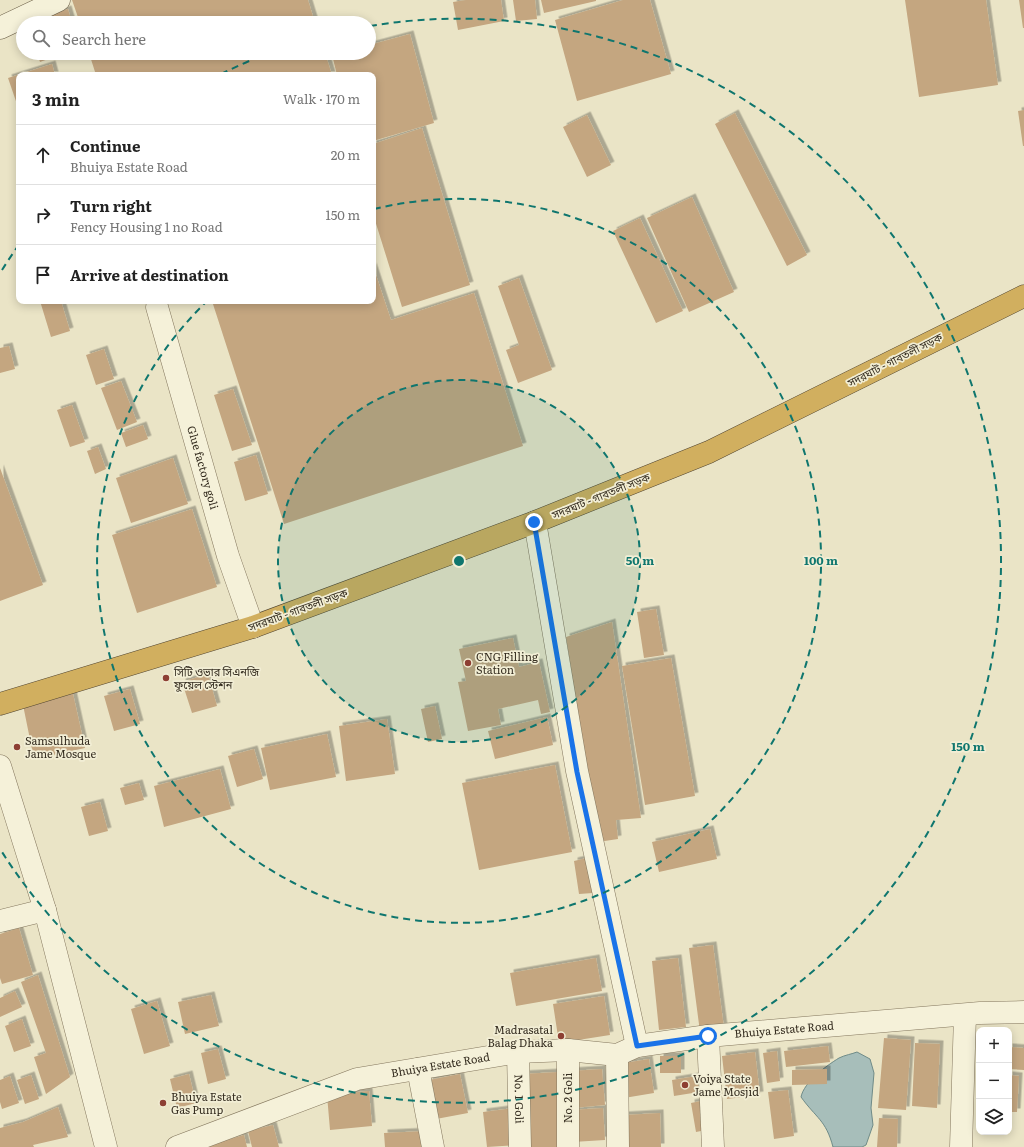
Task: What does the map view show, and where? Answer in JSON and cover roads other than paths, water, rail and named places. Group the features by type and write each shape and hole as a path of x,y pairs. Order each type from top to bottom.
{"highway":[{"name":"সদরঘাট - গাবতলী সড়ক","path":"0,704 253,627 534,522 710,452 1024,296"}],"street":[{"path":"26,16 60,0"},
{"path":"0,28 16,21"},
{"name":"Glue factory goli","path":"157,308 228,556 253,627"},
{"path":"534,522 577,772 637,1046"},
{"path":"0,766 45,910 106,1147"},
{"path":"0,921 45,910"},
{"name":"Bhuiya Estate Road","path":"177,1147 358,1079 518,1052 568,1050 616,1055 637,1046 708,1036 965,1015 1024,1012"},
{"path":"961,1147 965,1015"},
{"path":"708,1036 713,1147"},
{"name":"No. 2 Goli","path":"568,1050 568,1147"},
{"name":"No. 1 Goli","path":"518,1052 520,1147"},
{"path":"616,1055 618,1147"},
{"path":"418,1069 433,1147"}],"water":[{"path":"857,1052 870,1059 874,1073 871,1108 873,1125 866,1145 862,1147 833,1147 824,1125 801,1097 806,1086 822,1070 839,1058"}],"place":[{"name":"CNG Filling Station","path":"468,663"},
{"name":"সিটি ওভার সিএনজি ফুয়েল স্টেশন","path":"166,678"},
{"name":"Samsulhuda Jame Mosque","path":"17,747"},
{"name":"Madrasatal Balag Dhaka","path":"561,1036"},
{"name":"Voiya State Jame Mosjid","path":"685,1085"},
{"name":"Bhuiya Estate Gas Pump","path":"163,1103"}]}
